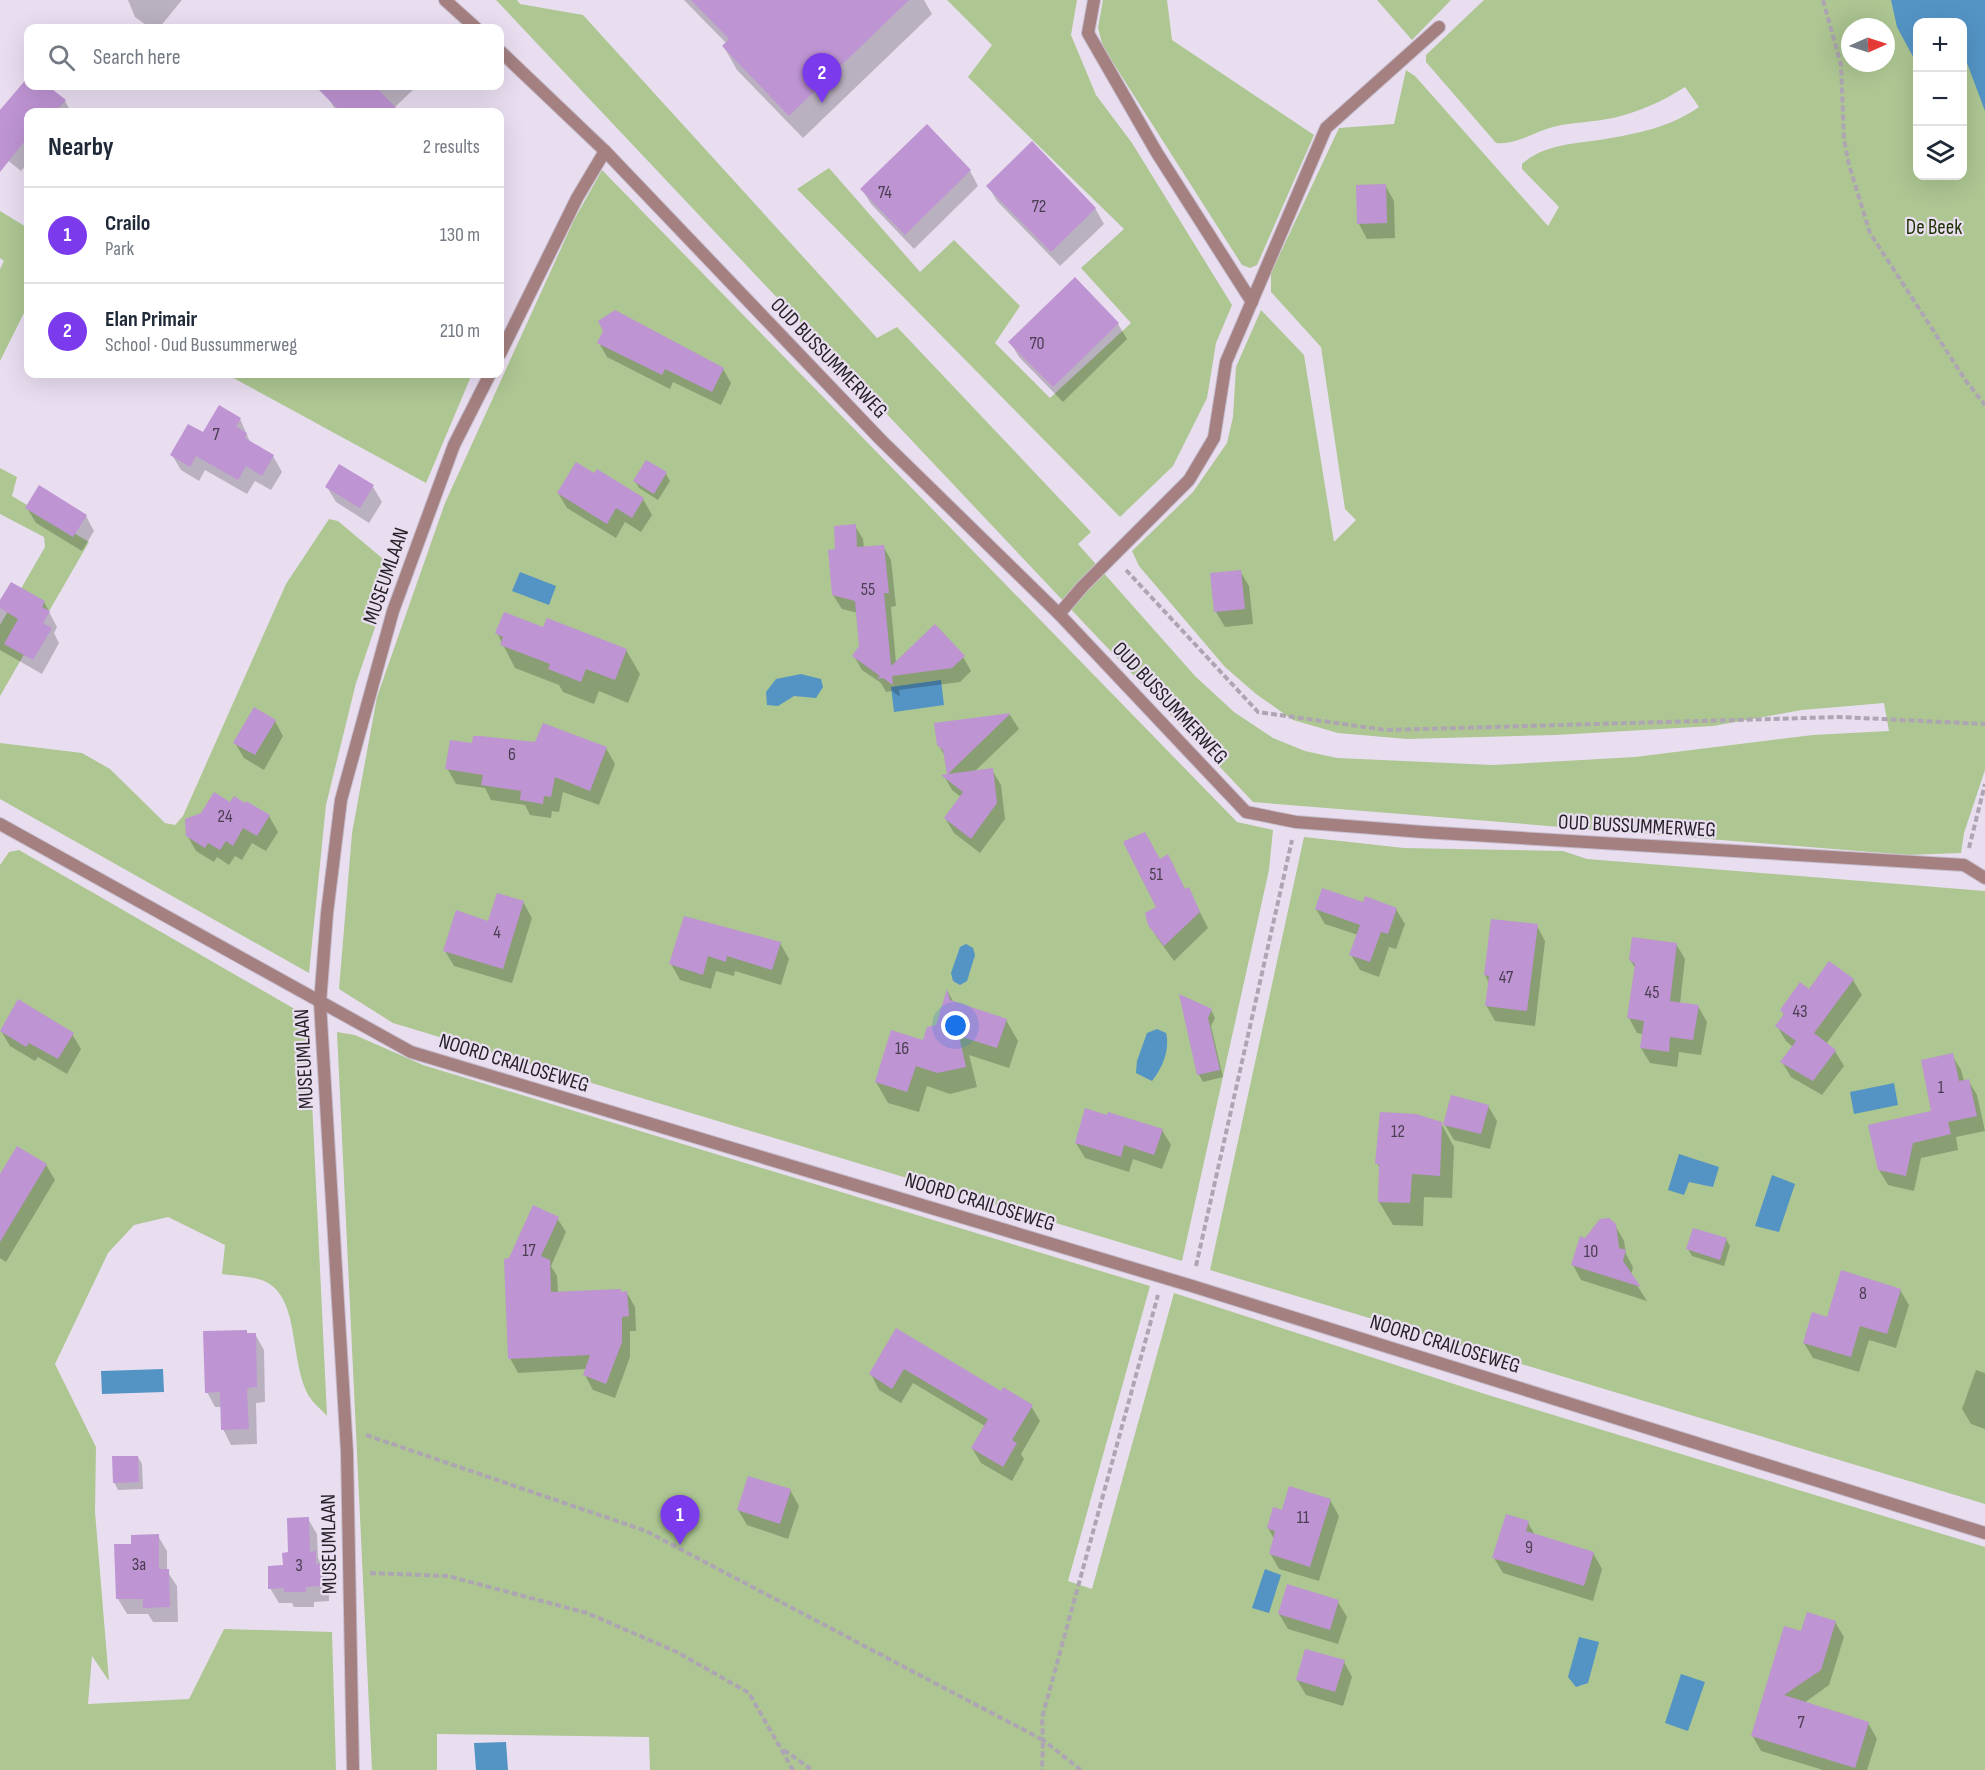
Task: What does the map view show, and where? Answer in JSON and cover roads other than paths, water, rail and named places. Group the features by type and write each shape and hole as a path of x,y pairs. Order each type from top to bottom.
{"street":[{"path":"446,0 472,24"},
{"path":"1094,0 1088,33 1157,153 1252,302"},
{"path":"1059,614 1189,480 1214,438 1226,362 1326,128 1439,27"},
{"name":"OUD BUSSUMMERWEG","path":"504,55 605,151 880,440 1059,614 1246,812 1296,822 1964,865 1985,878"},
{"path":"504,346 577,198 605,151"},
{"name":"MUSEUMLAAN","path":"354,1770 345,1428 320,1003 327,913 341,800 393,611 454,445 488,378"},
{"name":"NOORD CRAILOSEWEG","path":"2,829 411,1052 1163,1277 1985,1533"}],"water":[{"path":"1891,0 1985,0 1985,111 1967,63 1967,18 1913,18 1913,57 1897,27"},
{"path":"520,572 556,586 549,605 512,591"},
{"path":"801,674 821,679 823,687 816,698 794,696 778,706 767,705 766,692 776,679"},
{"path":"941,680 944,705 894,712 891,687"},
{"path":"966,944 973,948 975,955 967,981 960,985 953,981 951,973 960,947"},
{"path":"1157,1029 1166,1033 1167,1045 1162,1064 1152,1081 1136,1073 1137,1061 1147,1033"},
{"path":"1894,1083 1898,1105 1854,1114 1850,1092"},
{"path":"1679,1154 1719,1167 1713,1187 1689,1182 1684,1195 1668,1190"},
{"path":"1772,1175 1795,1184 1779,1232 1755,1226"},
{"path":"163,1369 164,1392 102,1394 101,1371"},
{"path":"1265,1569 1281,1575 1269,1613 1252,1608"},
{"path":"1579,1637 1599,1642 1588,1683 1576,1687 1568,1677"},
{"path":"1681,1674 1705,1682 1688,1731 1665,1723"},
{"path":"506,1742 508,1770 476,1770 474,1743"}],"place":[{"name":"Elan Primair","path":"822,103"},
{"name":"Crailo","path":"680,1545"}],"park label":[{"name":"De Beek","path":"1934,227"}]}
